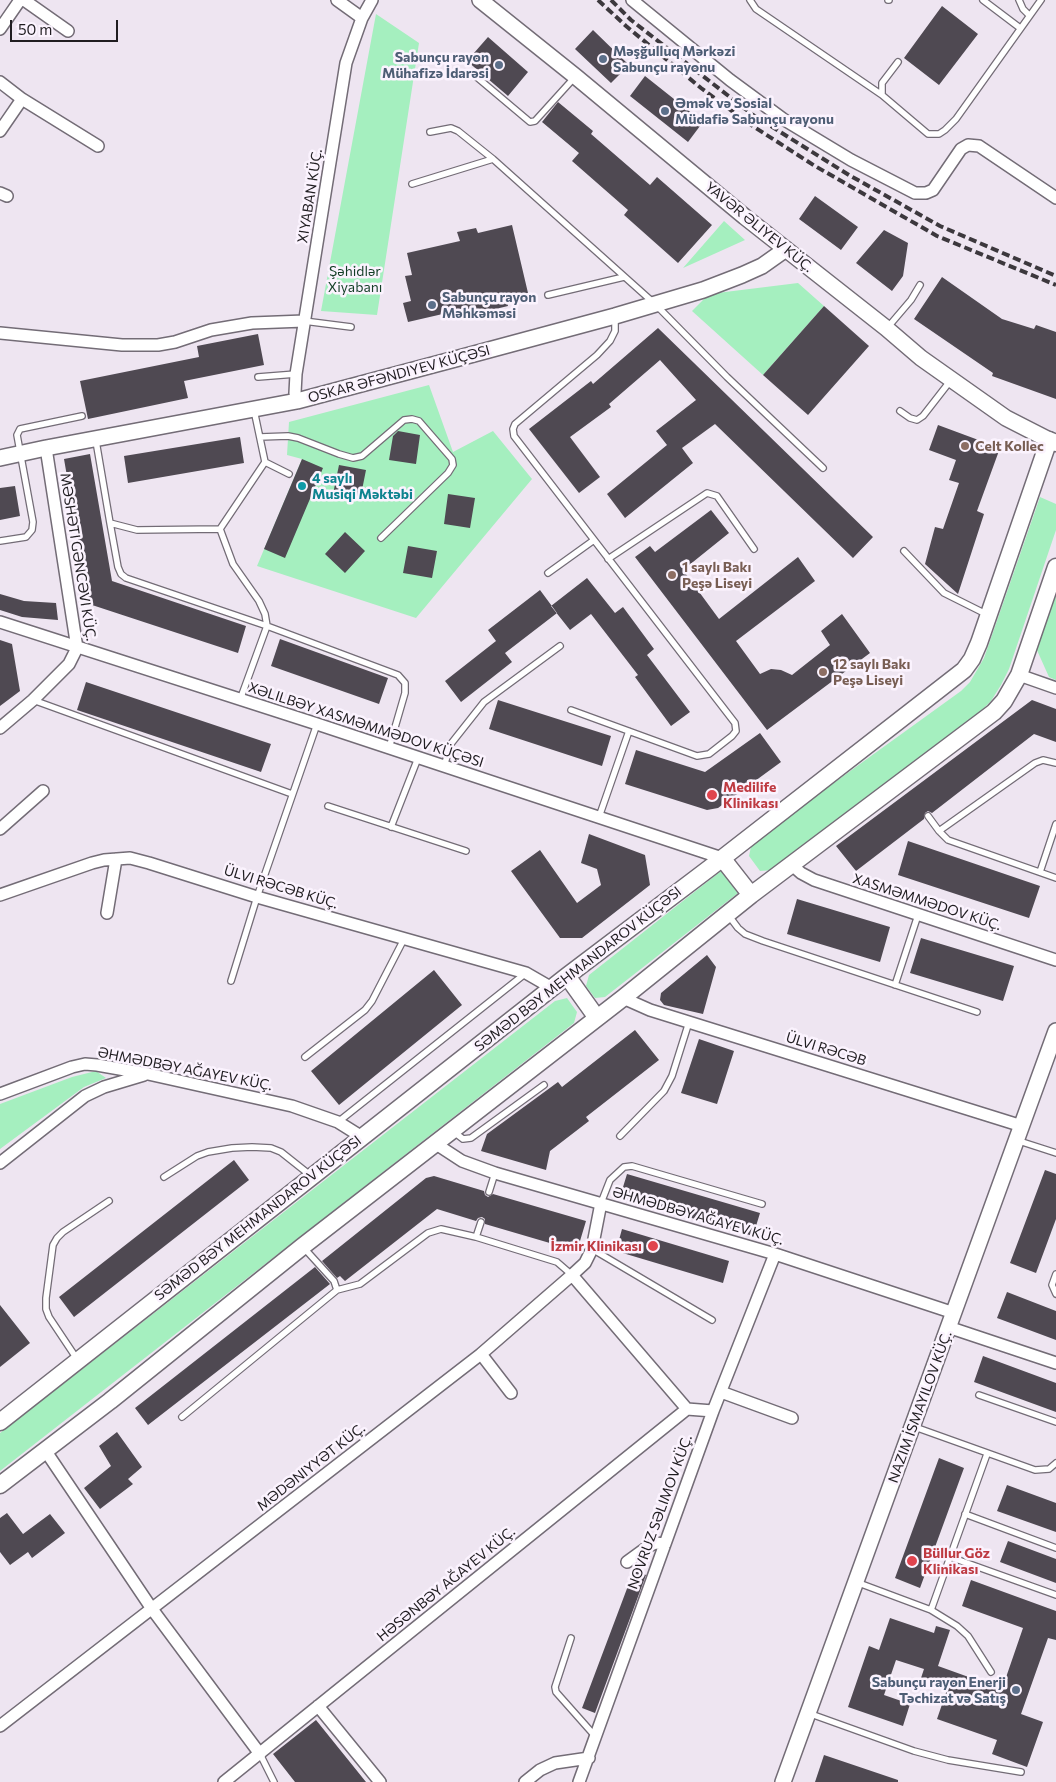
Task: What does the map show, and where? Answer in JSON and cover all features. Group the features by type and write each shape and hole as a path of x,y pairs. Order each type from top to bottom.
{"main road":[{"name":"SƏMƏD BƏY MEHMANDAROV KÜÇƏSI","path":"0,1422 567,976 964,670 972,659 979,643 1053,439"},
{"path":"0,1485 303,1246 623,998 751,895 904,785 994,712 1004,701 1019,675 1056,567"},
{"path":"722,858 751,895"},
{"path":"567,976 597,1018"}],"street":[{"path":"0,29 20,0"},
{"path":"24,0 68,31"},
{"path":"336,0 362,18"},
{"name":"XIYABAN KÜÇ.","path":"296,401 296,374 346,63 362,18 372,0"},
{"name":"YAVƏR ƏLIYEV KÜÇ.","path":"480,0 921,358 1006,418 1053,439"},
{"path":"632,0 730,80 783,119 851,160 915,193 926,193 933,190 961,149 968,145 979,146 1056,198"},
{"path":"0,82 22,99 98,146"},
{"path":"0,131 22,99"},
{"name":"OSKAR ƏFƏNDIYEV KÜÇƏSI","path":"0,458 296,401 615,316 703,290 762,266 786,250"},
{"path":"0,333 122,345 158,345 211,330 252,323 304,321"},
{"name":"MƏSHƏTI GƏNCƏVI KÜÇ.","path":"0,728 33,700 69,664 77,648 46,448"},
{"name":"XƏLILBƏY XASMƏMMƏDOV KÜÇƏSI","path":"0,622 317,724 722,858"},
{"path":"1019,675 1056,688"},
{"path":"0,830 43,791"},
{"name":"ÜLVI RƏCƏB KÜÇ.","path":"0,895 92,863 130,858 257,897 526,973 552,988"},
{"path":"107,914 116,859"},
{"name":"XASMƏMMƏDOV KÜÇ.","path":"792,864 801,873 814,880 1056,960"},
{"name":"ÜLVI RƏCƏB","path":"623,998 650,1010 1019,1133"},
{"path":"783,1782 1056,1031"},
{"name":"ƏHMƏDBƏY AĞAYEV KÜÇ.","path":"0,1094 85,1064 148,1074 292,1106 338,1122 362,1137"},
{"path":"0,1162 85,1096 104,1087 148,1074"},
{"name":"ƏHMƏDBƏY AĞAYEV KÜÇ.","path":"436,1144 462,1161 495,1173 775,1254 954,1313"},
{"name":"MƏDƏNIYYƏT KÜÇ.","path":"0,1726 481,1354 572,1276 585,1263 592,1249 601,1203"},
{"name":"NOVRUZ SƏLIMOV KÜÇ.","path":"579,1782 720,1392 775,1254"},
{"path":"572,1276 687,1409 713,1411"},
{"path":"948,1327 1056,1363"},
{"path":"481,1354 511,1393"},
{"path":"720,1392 792,1418"},
{"name":"HƏSƏNBƏY AĞAYEV KÜÇ.","path":"224,1782 687,1409"},
{"path":"45,1450 152,1609 260,1754"},
{"path":"627,1562 655,1543 664,1544"},
{"path":"318,1706 380,1782"},
{"path":"525,1782 540,1770 555,1763 589,1758"}],"lane":[{"path":"750,0 756,9 882,95 928,134 939,134 956,119 1041,0"},
{"path":"983,0 1020,28"},
{"path":"1019,0 1022,9 1029,15"},
{"path":"882,95 882,83 898,62"},
{"path":"472,74 530,122 535,121 576,76"},
{"path":"430,132 451,128 458,131 493,160 655,304 823,468"},
{"path":"412,184 493,160"},
{"path":"548,295 624,276"},
{"path":"886,328 920,285"},
{"path":"571,710 697,756 709,754 736,731 735,723 514,436 513,429 515,424 610,342 615,331 615,316"},
{"path":"304,321 351,327"},
{"path":"258,376 296,374"},
{"path":"900,411 910,418 917,420 923,416 951,380"},
{"path":"220,529 265,462 254,410"},
{"path":"0,541 26,537 32,530 34,522 16,435 20,429 82,416"},
{"path":"260,437 288,436 298,438 353,458 362,456 404,420 412,419 419,422 452,459 453,465 448,473 381,538"},
{"path":"96,439 120,574 126,578 267,626 398,675 405,683 404,693 389,748"},
{"path":"265,462 289,474"},
{"path":"608,559 707,492 717,496 754,549"},
{"path":"110,523 137,530 220,529"},
{"path":"220,529 233,564 259,601 265,614 267,626 240,700"},
{"path":"548,573 594,540"},
{"path":"904,551 944,593 988,615"},
{"path":"444,767 450,745 484,702 560,646"},
{"path":"33,700 292,794"},
{"path":"230,981 317,724"},
{"path":"599,817 629,731"},
{"path":"391,827 418,758"},
{"path":"939,831 1035,764 1043,760 1056,763"},
{"path":"328,806 466,851"},
{"path":"928,816 948,840 1056,878"},
{"path":"1040,872 1056,824"},
{"path":"727,914 745,934 977,1012"},
{"path":"895,985 918,915"},
{"path":"305,1057 365,1010 372,1001 404,939"},
{"path":"338,1122 526,973"},
{"path":"620,1136 664,1091 672,1076 689,1022"},
{"path":"453,1131 463,1138 471,1138 544,1085"},
{"path":"1019,1133 1056,1153"},
{"path":"164,1176 196,1156 208,1152 252,1147 271,1148 281,1152 312,1176"},
{"path":"601,1203 610,1180 624,1167 632,1166 762,1204"},
{"path":"489,1192 495,1173"},
{"path":"78,1361 49,1317 46,1309 53,1245 63,1232 108,1200"},
{"path":"476,1237 481,1222"},
{"path":"182,1417 337,1290 360,1284 428,1233 441,1229 476,1237 557,1262 572,1276"},
{"path":"303,1246 334,1281 337,1290"},
{"path":"592,1249 712,1320"},
{"path":"1056,1274 1052,1285 1056,1294"},
{"path":"979,1395 1056,1422"},
{"path":"912,1426 1035,1470 1049,1469 1056,1463"},
{"path":"931,1610 987,1454"},
{"path":"965,1514 1056,1548"},
{"path":"950,1557 1056,1595"},
{"path":"856,1582 931,1610 958,1626 968,1636 991,1672"},
{"path":"571,1638 555,1687 556,1692 596,1737"},
{"path":"808,1713 914,1751 948,1760 1021,1772"},
{"path":"260,1754 274,1782"}],"green space":[{"name":"Şəhidlər Xiyabanı","path":"376,14 419,43 377,315 321,311"},
{"path":"724,221 745,240 683,268"},
{"path":"798,283 824,306 763,375 692,311 709,294"},
{"path":"429,385 453,452 493,431 532,479 416,618 257,566 302,459 287,455 289,422"},
{"path":"1040,497 1056,504 1056,530 1009,669 991,701 980,712 774,870 760,871 749,856 752,842 961,691 970,682 984,658"},
{"path":"1056,592 1056,680 1049,677 1036,648"},
{"path":"721,871 738,893 605,997 595,998 586,986 589,975"},
{"path":"567,998 577,1012 574,1023 0,1471 0,1433 555,1001"},
{"path":"96,1071 106,1078 84,1087 0,1149 0,1104 72,1077"}],"building":[{"path":"942,6 978,34 939,85 904,58"},
{"path":"593,30 629,65 611,83 575,49"},
{"path":"488,37 528,72 508,96 467,61"},
{"path":"645,76 703,122 688,142 630,96"},
{"path":"558,102 593,131 591,134 650,185 657,177 712,225 678,263 624,215 628,210 572,161 579,153 542,122"},
{"path":"815,196 858,227 841,250 799,219"},
{"path":"512,225 528,293 506,298 508,306 462,317 460,310 408,322 403,303 411,301 405,276 412,275 407,253 460,241 457,232 476,228 478,233"},
{"path":"884,230 908,243 903,276 892,291 856,263"},
{"path":"942,277 1002,319 1034,329 1036,325 1056,332 1056,399 992,376 993,373 914,319"},
{"path":"824,306 869,346 808,415 763,375"},
{"path":"658,328 873,537 853,558 715,424 682,448 693,463 625,518 607,494 667,445 656,431 696,400 660,360 609,404 611,407 570,437 600,477 579,493 529,429 591,381 593,384"},
{"path":"258,334 264,365 184,381 188,398 88,419 80,381 199,357 197,346"},
{"path":"938,425 1000,448 977,511 984,514 958,594 925,564 935,527 943,529 959,483 949,480 956,460 929,450"},
{"path":"398,431 420,435 416,464 389,460 393,436"},
{"path":"240,437 244,463 128,483 124,456"},
{"path":"90,454 112,581 246,626 238,653 89,604 64,459"},
{"path":"302,459 323,468 285,558 264,549"},
{"path":"339,465 366,470 360,500 333,494"},
{"path":"15,486 20,516 0,520 0,488"},
{"path":"448,494 475,498 470,528 444,524"},
{"path":"711,510 729,533 683,570 719,619 798,557 815,581 736,641 760,674 771,669 781,670 792,675 830,645 821,631 842,614 870,653 767,730 635,557 650,546 655,552"},
{"path":"345,532 365,551 345,573 325,554"},
{"path":"408,546 437,551 432,578 403,573"},
{"path":"587,578 615,613 623,607 654,649 647,655 690,712 671,726 635,677 638,675 591,614 570,630 551,606"},
{"path":"540,590 557,613 505,653 512,662 461,702 445,681 496,641 488,630"},
{"path":"0,594 24,601 56,603 58,620 22,617 0,610"},
{"path":"280,639 388,678 379,704 271,666"},
{"path":"0,640 12,644 20,691 0,706"},
{"path":"86,682 271,744 261,772 77,710"},
{"path":"498,700 611,736 602,766 489,729"},
{"path":"1032,700 1056,709 1056,742 1034,734 932,813 928,811 925,813 924,819 856,871 836,846"},
{"path":"760,733 781,762 718,808 707,810 625,784 636,750 705,772"},
{"path":"589,834 645,855 650,885 582,938 560,938 511,871 540,850 577,903 601,885 597,869 581,863"},
{"path":"908,841 1040,886 1029,918 898,875"},
{"path":"797,899 890,927 880,962 787,934"},
{"path":"921,938 1014,966 1003,1001 910,973"},
{"path":"707,955 716,967 703,1014 664,1005 660,1000 661,993"},
{"path":"434,970 462,1005 339,1105 311,1071"},
{"path":"635,1030 659,1060 586,1117 589,1121 550,1151 546,1170 481,1151 487,1134 558,1082 562,1087"},
{"path":"699,1039 734,1051 717,1104 681,1093"},
{"path":"234,1160 249,1180 74,1317 59,1297"},
{"path":"1045,1170 1056,1174 1056,1219 1036,1273 1010,1263"},
{"path":"627,1174 760,1213 753,1236 620,1197"},
{"path":"434,1176 484,1191 488,1197 493,1194 586,1221 577,1251 485,1224 485,1219 482,1217 476,1221 437,1209 345,1281 340,1276 337,1278 322,1261 426,1178"},
{"path":"622,1229 729,1261 723,1283 616,1251"},
{"path":"315,1267 330,1284 148,1425 135,1408"},
{"path":"1007,1292 1056,1311 1056,1340 997,1318"},
{"path":"0,1305 30,1343 0,1367"},
{"path":"983,1356 1056,1383 1056,1412 974,1382"},
{"path":"117,1432 142,1467 128,1479 133,1484 100,1509 84,1488 111,1466 99,1446"},
{"path":"939,1458 964,1468 920,1588 895,1578"},
{"path":"1007,1485 1056,1503 1056,1532 997,1511"},
{"path":"7,1513 23,1534 50,1514 65,1533 32,1558 28,1552 10,1565 0,1552 0,1518"},
{"path":"1008,1541 1056,1559 1056,1583 1000,1562"},
{"path":"634,1570 646,1575 595,1713 582,1708"},
{"path":"971,1580 1056,1611 1056,1640 1048,1638 1021,1714 1043,1722 1027,1767 992,1754 997,1740 937,1719 948,1687 921,1678 924,1669 896,1660 884,1695 910,1704 903,1726 848,1707 869,1646 879,1650 890,1618 934,1633 936,1626 950,1630 938,1666 1002,1689 1023,1628 962,1606"},
{"path":"316,1720 366,1782 295,1782 273,1754"},
{"path":"824,1755 898,1780 898,1782 815,1782"}],"railway":[{"path":"598,0 626,26 701,88 748,123 815,166 937,236 1056,285"},
{"path":"611,0 631,20 753,115 849,175 940,226 1056,276"}],"place":[{"name":"Məşğulluq Mərkəzi Sabunçu rayonu","path":"603,59"},
{"name":"Sabunçu rayon Mühafizə İdarəsi","path":"499,65"},
{"name":"Əmək və Sosial Müdafiə Sabunçu rayonu","path":"665,111"},
{"name":"Sabunçu rayon Məhkəməsi","path":"432,305"},
{"name":"Celt Kollec","path":"965,446"},
{"name":"4 saylı Musiqi Məktəbi","path":"302,486"},
{"name":"1 saylı Bakı Peşə Liseyi","path":"672,575"},
{"name":"12 saylı Bakı Peşə Liseyi","path":"823,672"},
{"name":"Medilife Klinikası","path":"712,795"},
{"name":"İzmir Klinikası","path":"653,1246"},
{"name":"Büllur Göz Klinikası","path":"912,1561"},
{"name":"Sabunçu rayon Enerji Təchizat və Satış","path":"1016,1690"}]}
